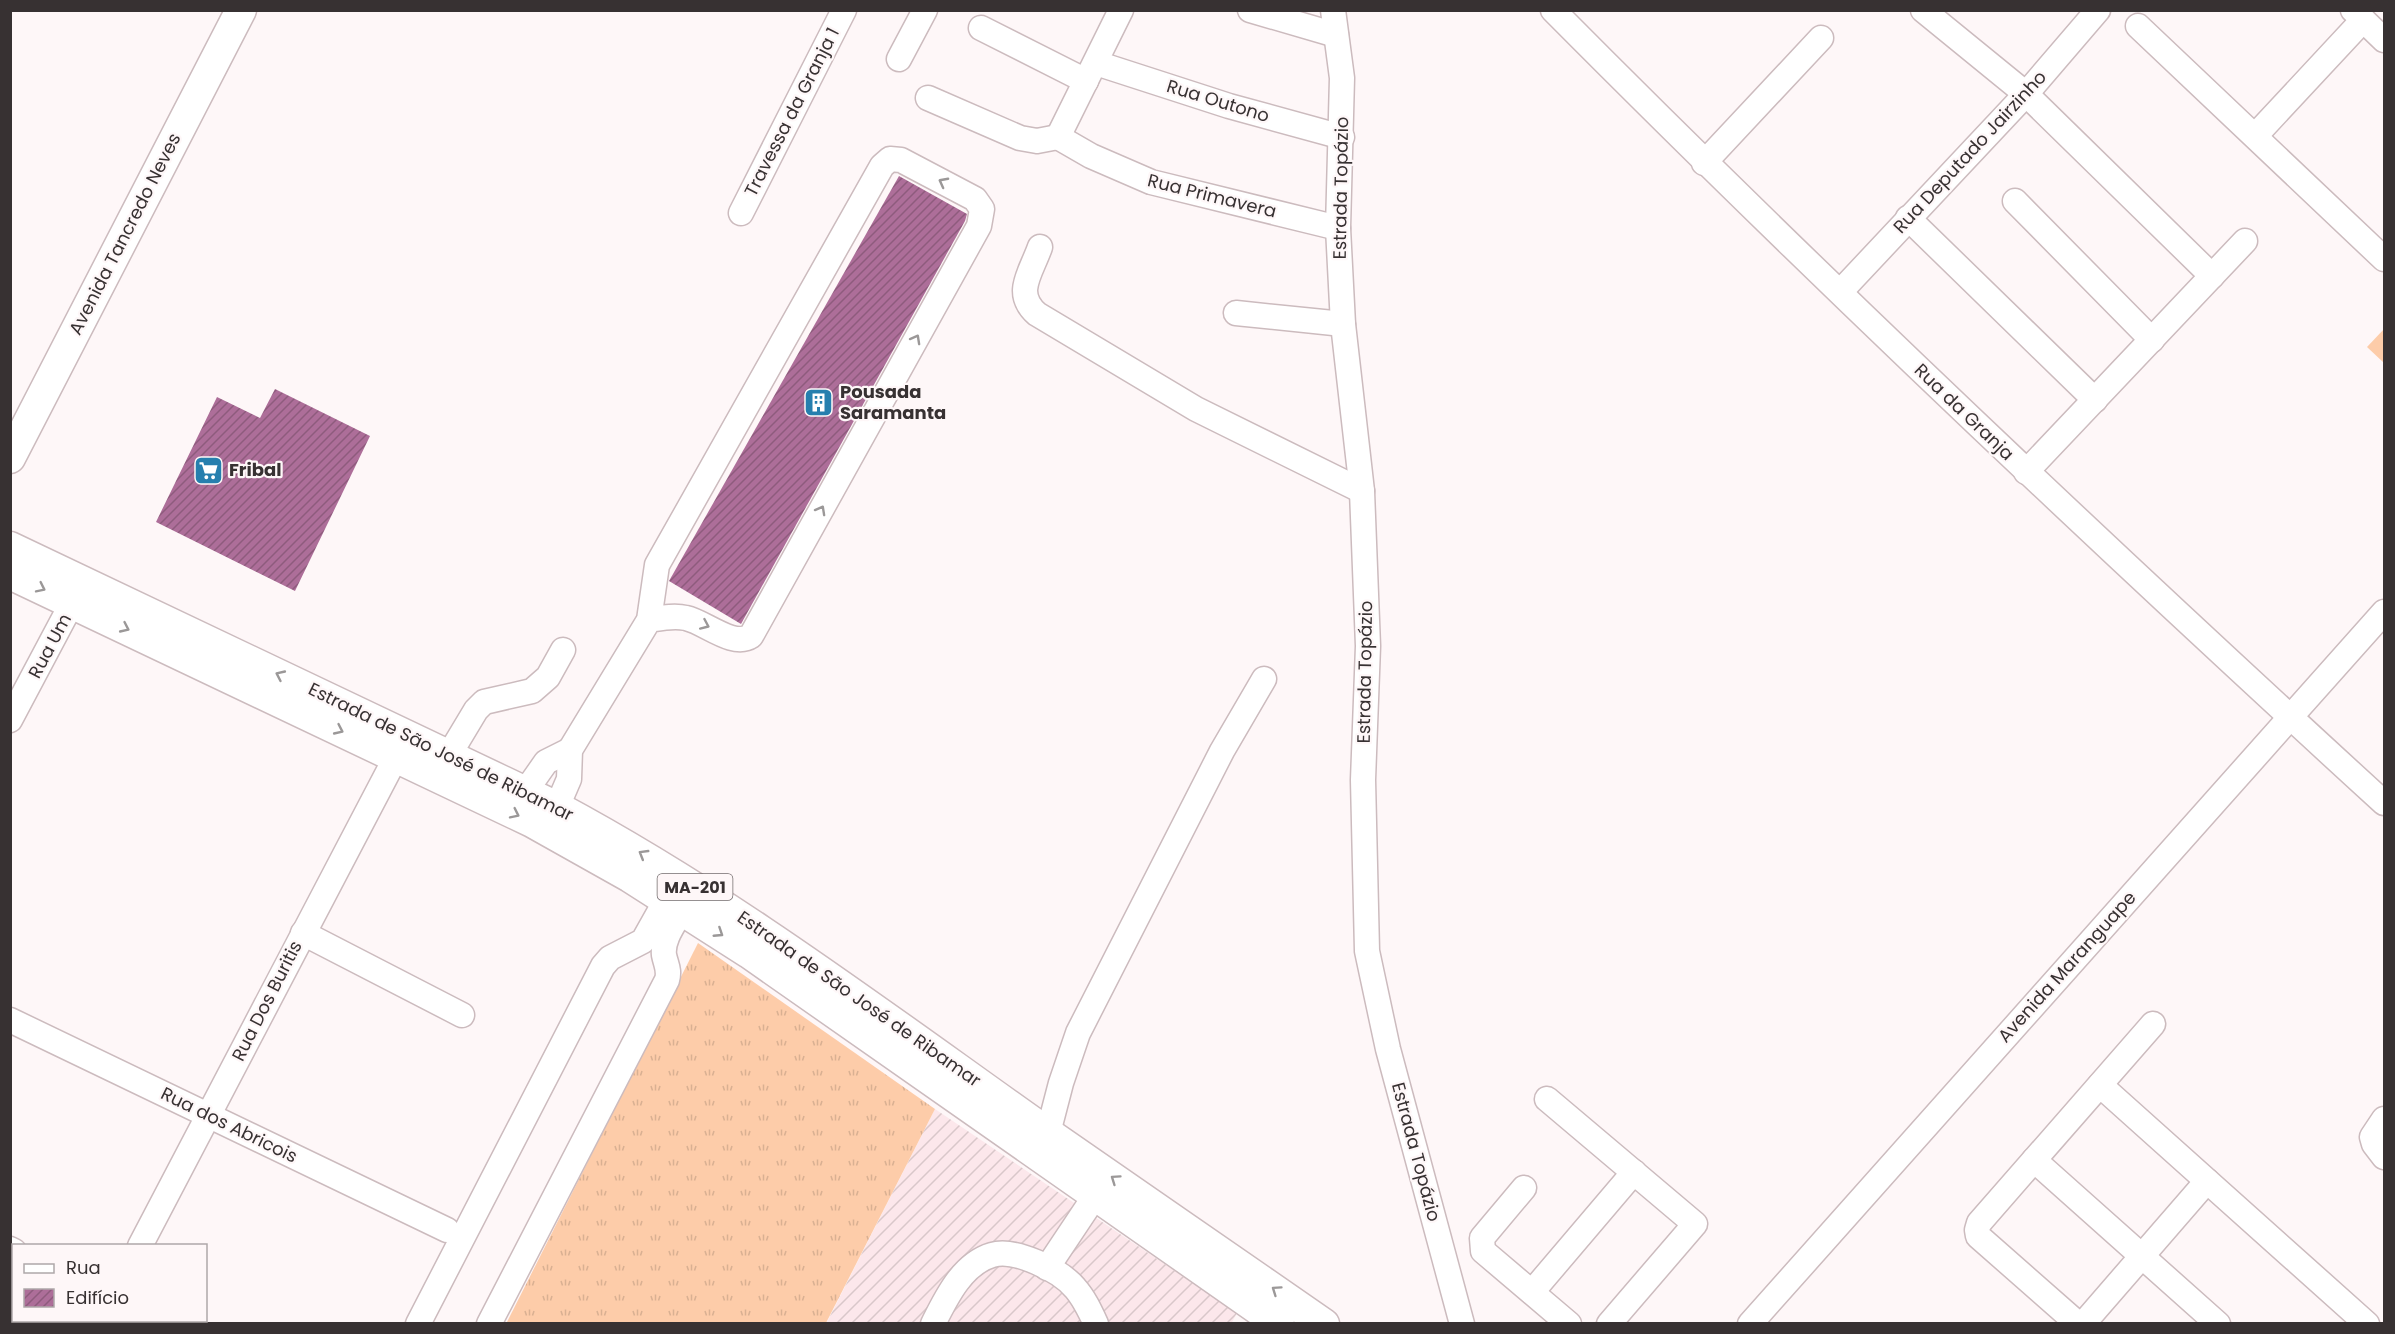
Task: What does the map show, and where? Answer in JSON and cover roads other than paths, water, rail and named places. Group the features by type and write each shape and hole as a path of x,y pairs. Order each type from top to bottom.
{"main road":[{"name":"Avenida Tancredo Neves","path":"10,458 241,10"},
{"name":"Estrada de São José de Ribamar","path":"10,547 557,807 645,855 753,924 889,1017 1048,1133 1324,1323"},
{"name":"Estrada de São José de Ribamar","path":"10,574 532,822 674,905 864,1032 1279,1323"}],"street":[{"name":"Travessa da Granja 1","path":"741,213 844,10"},
{"path":"899,59 925,10"},
{"path":"928,98 1020,138 1037,141 1058,137 1121,10"},
{"path":"1250,10 1336,35"},
{"name":"Estrada Topázio","path":"1333,10 1342,78 1338,228 1343,324 1362,491 1368,646 1363,780 1366,951 1388,1049 1462,1323"},
{"name":"Rua da Granja","path":"1553,10 1704,163 1841,291 2026,472 2385,803"},
{"path":"1923,10 2026,94 2212,276"},
{"name":"Rua Deputado Jairzinho","path":"1841,291 2026,94 2098,10"},
{"path":"2254,136 2358,15 2385,40"},
{"path":"2138,26 2385,259"},
{"name":"Rua Outono","path":"981,28 1091,72 1342,137"},
{"path":"1704,163 1821,38"},
{"name":"Rua Primavera","path":"1058,137 1091,156 1151,182 1338,228"},
{"path":"557,807 569,779 570,750 649,620 657,565 882,166 890,159 901,160 975,199 982,209 979,226 751,636 745,640 736,640 700,622 677,616 649,620"},
{"path":"2015,201 2152,339"},
{"path":"1908,218 2095,400"},
{"path":"2026,472 2245,241"},
{"path":"1040,248 1023,293 1026,305 1036,314 1196,409 1362,491"},
{"path":"1236,313 1343,324"},
{"name":"Rua Um","path":"10,720 72,603"},
{"name":"Avenida Maranguape","path":"1750,1323 2289,716 2385,612"},
{"path":"449,755 476,710 484,702 532,691 548,677 563,650"},
{"path":"1048,1133 1078,1033 1222,751 1264,679"},
{"path":"525,792 546,762 570,750"},
{"name":"Rua Dos Buritis","path":"141,1244 396,757"},
{"path":"418,1323 603,966 610,958 643,940 674,905"},
{"path":"489,1323 667,980 669,973 664,956 674,905"},
{"path":"303,933 462,1015"},
{"name":"Rua dos Abricois","path":"10,1020 447,1230"},
{"path":"2078,1323 1978,1236 1977,1230 1979,1223 2153,1024"},
{"path":"2100,1085 2367,1323"},
{"path":"1547,1099 1695,1224 1609,1323"},
{"path":"2385,1119 2373,1137 2374,1144 2385,1157"},
{"path":"2034,1160 2218,1323"},
{"path":"1532,1292 1634,1172"},
{"path":"2083,1323 2207,1180"},
{"path":"1524,1188 1482,1238 1480,1245 1483,1251 1569,1323"},
{"path":"1047,1268 1095,1196"},
{"path":"933,1323 955,1284 967,1271 993,1254 1014,1256 1047,1268 1074,1286 1096,1323"}],"place":[{"name":"Pousada Saramanta","path":"819,402"},
{"name":"Fribal","path":"208,470"}]}
